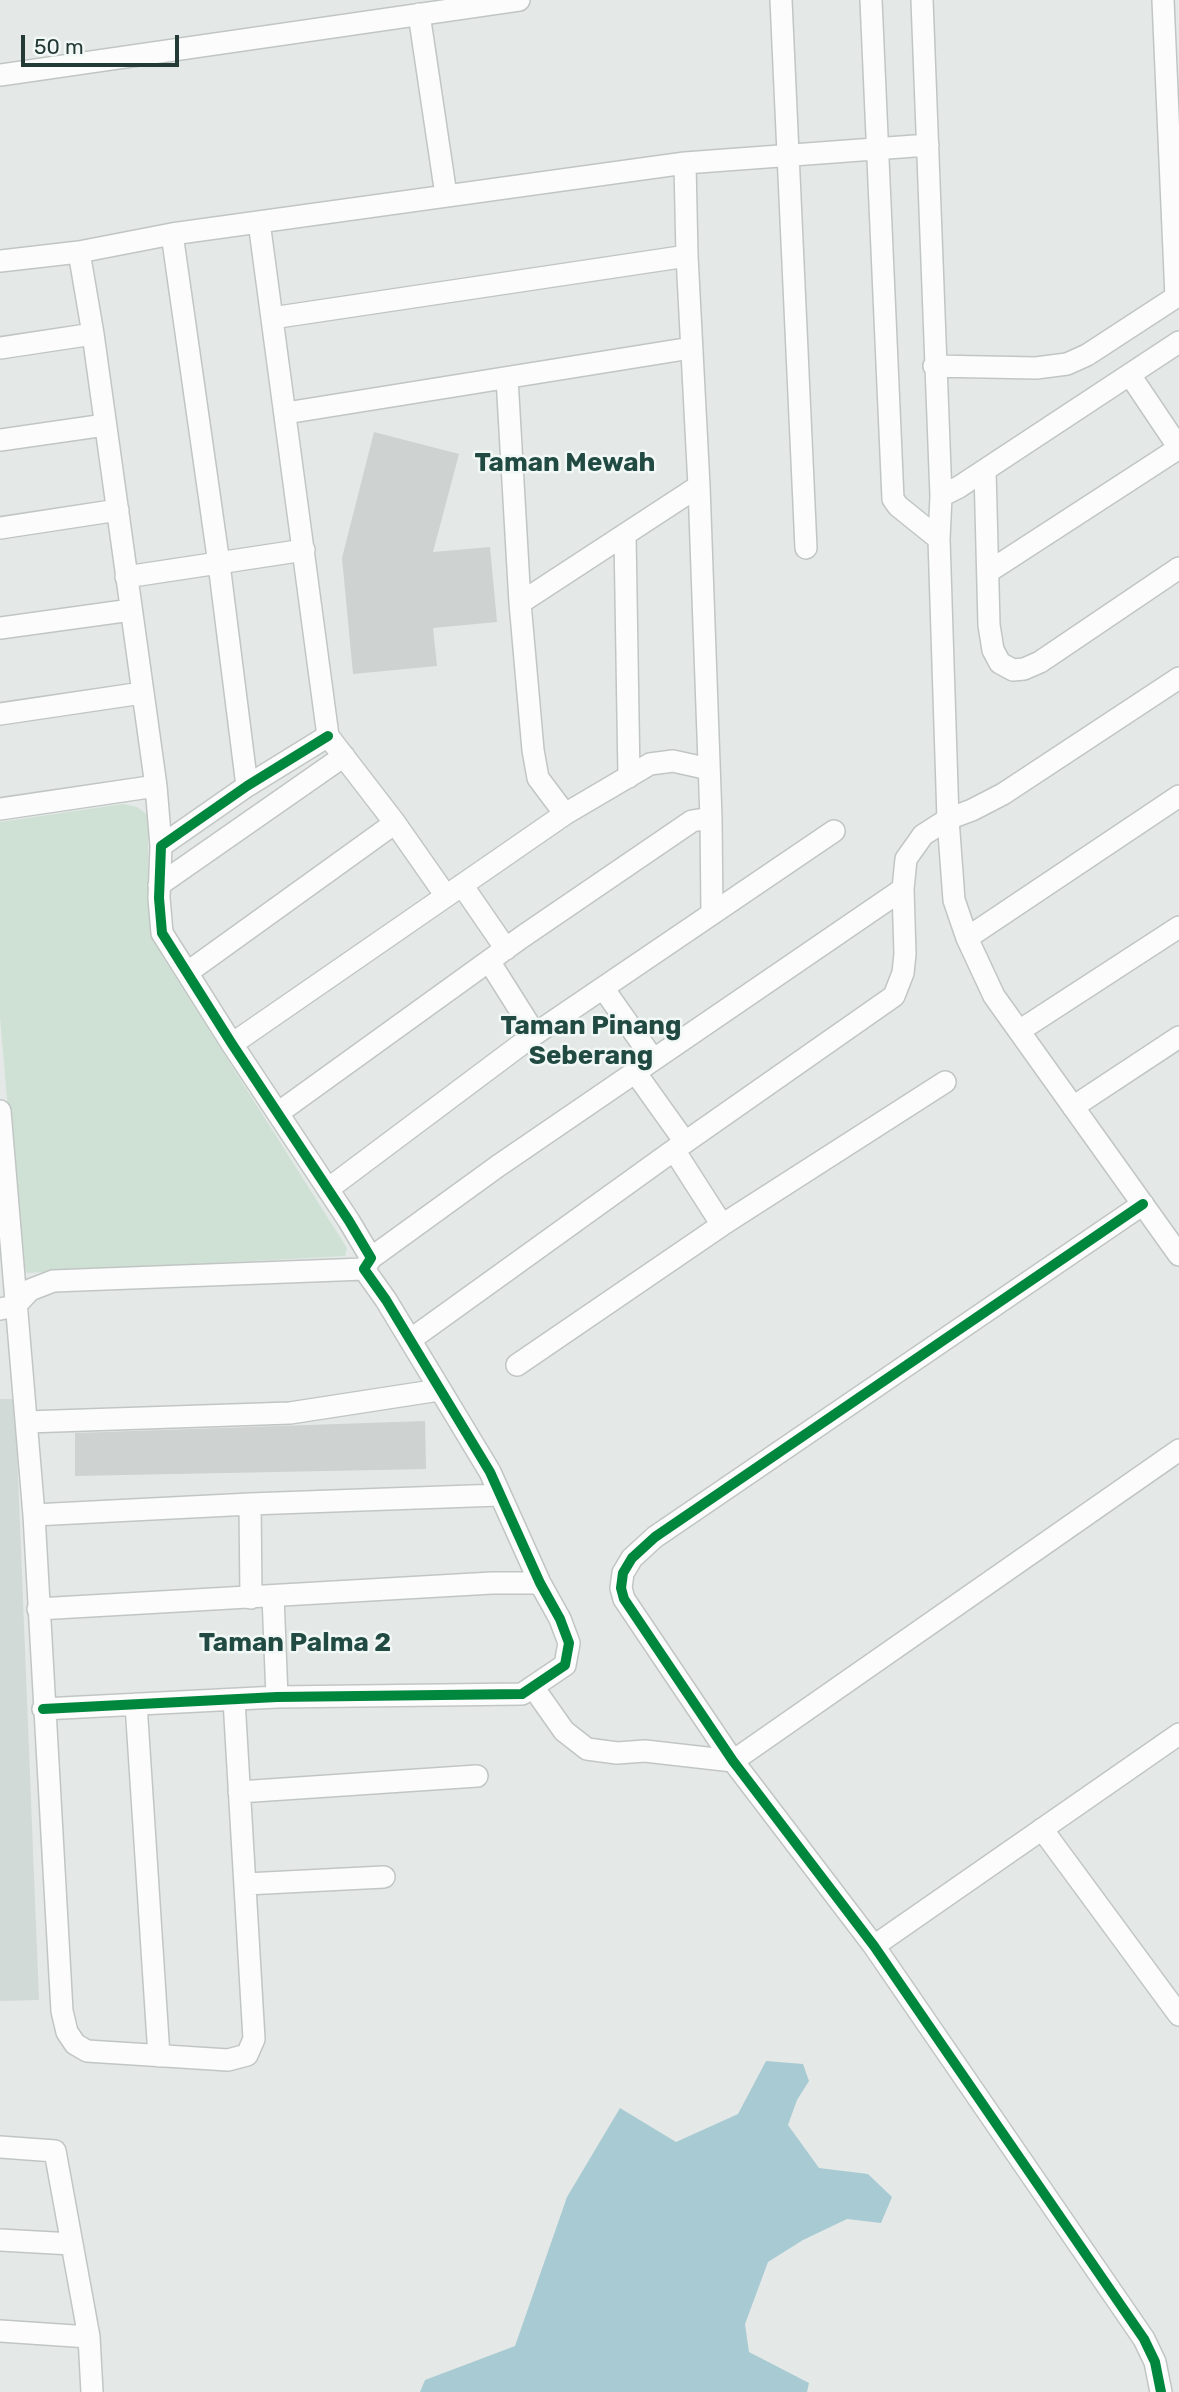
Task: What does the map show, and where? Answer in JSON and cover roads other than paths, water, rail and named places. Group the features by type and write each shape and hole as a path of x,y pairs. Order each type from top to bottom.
{"street":[{"path":"0,75 519,0"},
{"path":"781,0 806,548"},
{"path":"870,0 894,499 898,506 939,539"},
{"path":"922,0 941,496 939,539 948,820 954,900 967,938 994,996 1179,1255"},
{"path":"934,366 1036,368 1067,363 1087,355 1178,296 1163,0"},
{"path":"419,14 446,195"},
{"path":"0,261 79,252 173,234 685,163 928,145"},
{"path":"685,163 711,818 712,914"},
{"path":"259,222 328,736 395,823 454,891 497,955 535,1034"},
{"path":"173,234 247,786"},
{"path":"43,1709 277,1698 522,1694 565,1665 569,1643 490,1472 410,1340 328,1189 162,933 159,885 161,845 156,786 93,334 79,252"},
{"path":"272,318 687,256"},
{"path":"0,348 93,334"},
{"path":"941,496 1179,342"},
{"path":"286,413 691,348"},
{"path":"988,572 1179,448 1130,375"},
{"path":"508,378 520,603 530,723 538,778 565,814"},
{"path":"0,440 105,425"},
{"path":"985,470 989,625 993,650 1000,663 1013,670 1024,669 1040,662 1179,568"},
{"path":"520,603 699,486"},
{"path":"0,528 118,510"},
{"path":"625,535 629,777"},
{"path":"126,577 304,550"},
{"path":"0,628 131,610"},
{"path":"410,1340 679,1146 894,996 903,974 905,954 902,889 906,859 923,835 1003,794 1179,678"},
{"path":"0,714 142,693"},
{"path":"161,845 247,786 328,736"},
{"path":"159,885 344,756"},
{"path":"232,1044 565,814 650,764 673,761 709,769"},
{"path":"0,809 156,786"},
{"path":"967,938 1179,796"},
{"path":"278,1113 497,955 692,821 711,818"},
{"path":"188,972 395,823"},
{"path":"328,1189 535,1034 834,831"},
{"path":"7,1307 30,1290 53,1281 368,1264 498,1166 902,889"},
{"path":"1019,1031 1179,927"},
{"path":"603,988 653,1059"},
{"path":"1073,1107 1179,1037"},
{"path":"635,1072 722,1225"},
{"path":"517,1365 722,1225 945,1082"},
{"path":"0,1111 7,1307 27,1422 62,2011 67,2032 75,2044 87,2052 228,2060 247,2055 254,2039 234,1700"},
{"path":"1143,1204 655,1537 632,1558 622,1573 621,1588 624,1599 733,1761 874,1946 1144,2339 1155,2362 1161,2392"},
{"path":"27,1422 290,1413 439,1390"},
{"path":"534,1687 564,1731 587,1749 617,1753 646,1751 733,1761 1179,1450"},
{"path":"34,1515 499,1495"},
{"path":"250,1504 251,1598"},
{"path":"38,1609 540,1583"},
{"path":"273,1596 277,1698"},
{"path":"136,1704 159,2056"},
{"path":"874,1946 1179,1734"},
{"path":"239,1793 477,1776"},
{"path":"1042,1829 1179,2015"},
{"path":"246,1884 384,1877"},
{"path":"0,2147 55,2151 89,2337 92,2392"},
{"path":"0,2240 72,2244"},
{"path":"0,2331 89,2337"}],"water":[{"path":"766,2061 803,2064 809,2081 797,2100 788,2125 819,2168 868,2174 892,2197 881,2223 847,2219 803,2240 768,2262 745,2324 749,2352 809,2383 807,2392 420,2392 425,2380 515,2346 567,2197 620,2108 676,2142 738,2114"}],"district":[{"name":"Taman Mewah","path":"565,463"},
{"name":"Taman Pinang Seberang","path":"591,1041"},
{"name":"Taman Palma 2","path":"295,1643"}]}
